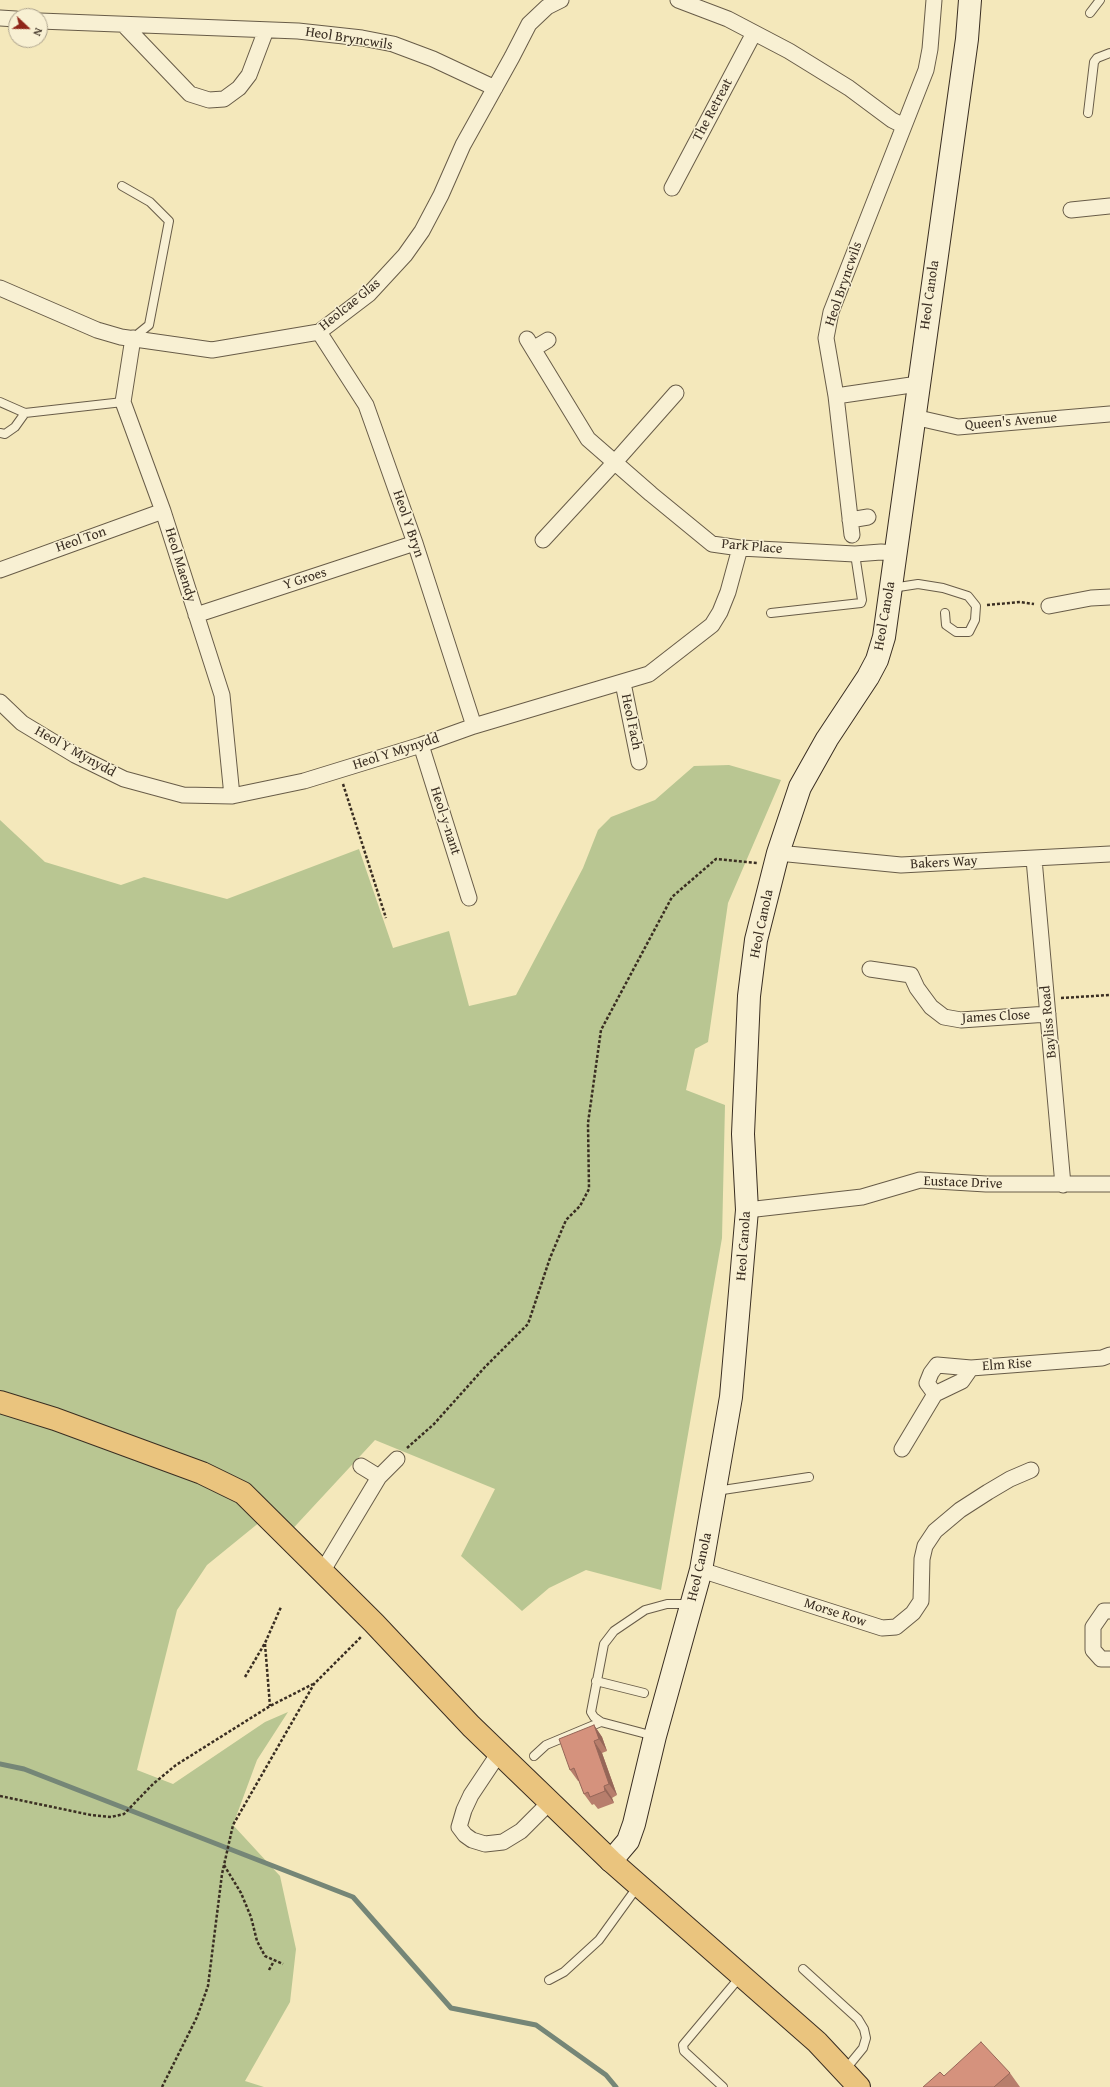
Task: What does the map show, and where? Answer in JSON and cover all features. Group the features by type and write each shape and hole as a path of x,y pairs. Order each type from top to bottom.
{"main road":[{"path":"0,1402 55,1419 202,1473 243,1493 374,1623 471,1726 611,1861 740,1977 817,2042 860,2087"}],"street":[{"name":"Heolcae Glas","path":"0,288 97,330 133,338 212,350 319,332 368,294 409,249 422,231 441,195 463,145 512,58 529,24 547,7 561,0"},
{"path":"678,0 728,20 789,50 843,84 892,120 904,126"},
{"name":"Heol Bryncwils","path":"868,517 851,527 836,396 826,338 831,312 926,70 930,49 934,0"},
{"name":"Heol Canola","path":"611,1861 628,1841 634,1824 655,1736 701,1570 731,1397 747,1210 743,1134 749,996 756,940 777,859 800,787 812,763 868,677 877,660 884,637 967,39 970,0"},
{"name":"Heol Bryncwils","path":"48,21 298,31 362,38 393,44 434,59 495,88"},
{"path":"124,25 190,94 209,100 224,99 239,88 249,75 266,30"},
{"name":"The Retreat","path":"672,188 754,33"},
{"path":"1071,210 1110,206"},
{"name":"Heol Y Bryn","path":"319,332 366,405 415,543 474,726"},
{"name":"Heol Maendy","path":"133,338 123,402 163,511 222,696 232,796"},
{"name":"Park Place","path":"548,340 530,344 588,438 650,494 712,544 740,548 855,554 881,552 895,553"},
{"path":"836,396 918,384"},
{"path":"543,540 676,393"},
{"name":"Queen's Avenue","path":"914,417 958,427 1110,414"},
{"name":"Heol Ton","path":"0,570 163,511"},
{"name":"Y Groes","path":"196,615 415,543"},
{"name":"Heol Y Mynydd","path":"0,702 22,723 75,755 124,779 183,795 232,796 304,781 421,745 474,726 623,683 649,674 712,625 720,612 728,592 740,548"},
{"path":"1049,606 1091,598 1110,597"},
{"name":"Heol Fach","path":"623,683 639,762"},
{"name":"Heol-y-nant","path":"421,745 469,898"},
{"name":"Bakers Way","path":"777,859 901,865 1110,854"},
{"name":"Bayliss Road","path":"1034,859 1063,1184"},
{"name":"James Close","path":"870,969 911,975 917,988 931,1008 944,1017 962,1020 1048,1006"},
{"name":"Eustace Drive","path":"747,1210 862,1197 920,1180 986,1184 1063,1184 1110,1187"},
{"name":"Elm Rise","path":"935,1394 927,1383 937,1365 971,1368 1102,1358 1110,1355"},
{"path":"902,1449 935,1394 962,1381 971,1368"},
{"path":"322,1572 379,1477 397,1459"},
{"path":"361,1466 379,1477"},
{"name":"Morse Row","path":"701,1570 882,1628 896,1627 913,1613 921,1601 922,1559 925,1546 936,1531 960,1510 1010,1479 1031,1470"},
{"path":"1110,1610 1104,1612 1093,1627 1093,1650 1101,1659 1110,1659"},
{"path":"499,1753 471,1795 464,1810 459,1827 465,1835 472,1840 485,1844 503,1842 521,1831 550,1802"}],"lane":[{"path":"1090,13 1100,0"},
{"path":"1088,113 1094,62 1097,58 1110,53"},
{"path":"122,186 150,202 169,221 149,325 133,338"},
{"path":"0,402 25,413 123,402"},
{"path":"0,433 5,434 15,427 25,413"},
{"path":"771,613 861,603 862,600 855,554"},
{"path":"891,588 918,584 942,588 968,596 976,606 975,620 969,632 956,632 946,625 945,613"},
{"path":"715,1491 809,1477"},
{"path":"655,1736 601,1722 594,1717 591,1712 604,1644 614,1631 645,1610 667,1604 692,1604"},
{"path":"596,1681 644,1693"},
{"path":"534,1756 546,1745 601,1722"},
{"path":"549,1980 564,1972 600,1940 639,1886"},
{"path":"803,1969 858,2019 864,2029 866,2038 863,2048 844,2071"},
{"path":"722,2087 684,2051 683,2045 740,1977"}],"path":[{"path":"976,606 1020,602 1049,606"},
{"path":"339,770 386,918"},
{"path":"397,1459 434,1424 485,1367 528,1324 550,1258 566,1220 580,1206 589,1189 588,1123 600,1030 672,897 716,859 777,859"},
{"path":"1048,1006 1110,995"},
{"path":"245,1677 265,1643 281,1607"},
{"path":"0,1796 91,1815 111,1816 124,1814 153,1784 176,1764 270,1706 314,1684 344,1656 374,1623"},
{"path":"265,1643 270,1706"},
{"path":"162,2087 197,2017 208,1986 224,1865 233,1825 243,1806 270,1764 314,1684"},
{"path":"224,1865 241,1893 251,1917 257,1941 265,1956 283,1964"},
{"path":"269,1970 274,1961"}],"green space":[{"path":"729,765 781,780 728,903 708,1042 695,1049 686,1090 725,1105 722,1238 661,1590 586,1570 549,1588 522,1611 461,1556 495,1489 375,1440 286,1536 266,1517 207,1565 177,1610 137,1770 173,1784 265,1722 288,1712 257,1760 233,1825 280,1876 296,1949 290,2002 245,2081 264,2087 0,2087 0,820 45,862 121,885 144,877 227,899 359,849 393,948 449,931 469,1006 516,995 583,868 598,830 611,817 655,800 694,766"}],"building":[{"path":"594,1725 599,1739 594,1741 609,1784 604,1786 605,1791 590,1797 588,1792 584,1794 574,1768 570,1770 559,1739"},
{"path":"981,2042 1010,2073 994,2087 923,2087 940,2072 944,2076"}],"waterway":[{"path":"0,1764 24,1769 353,1897 451,2008 536,2025 606,2075 616,2087"}]}
